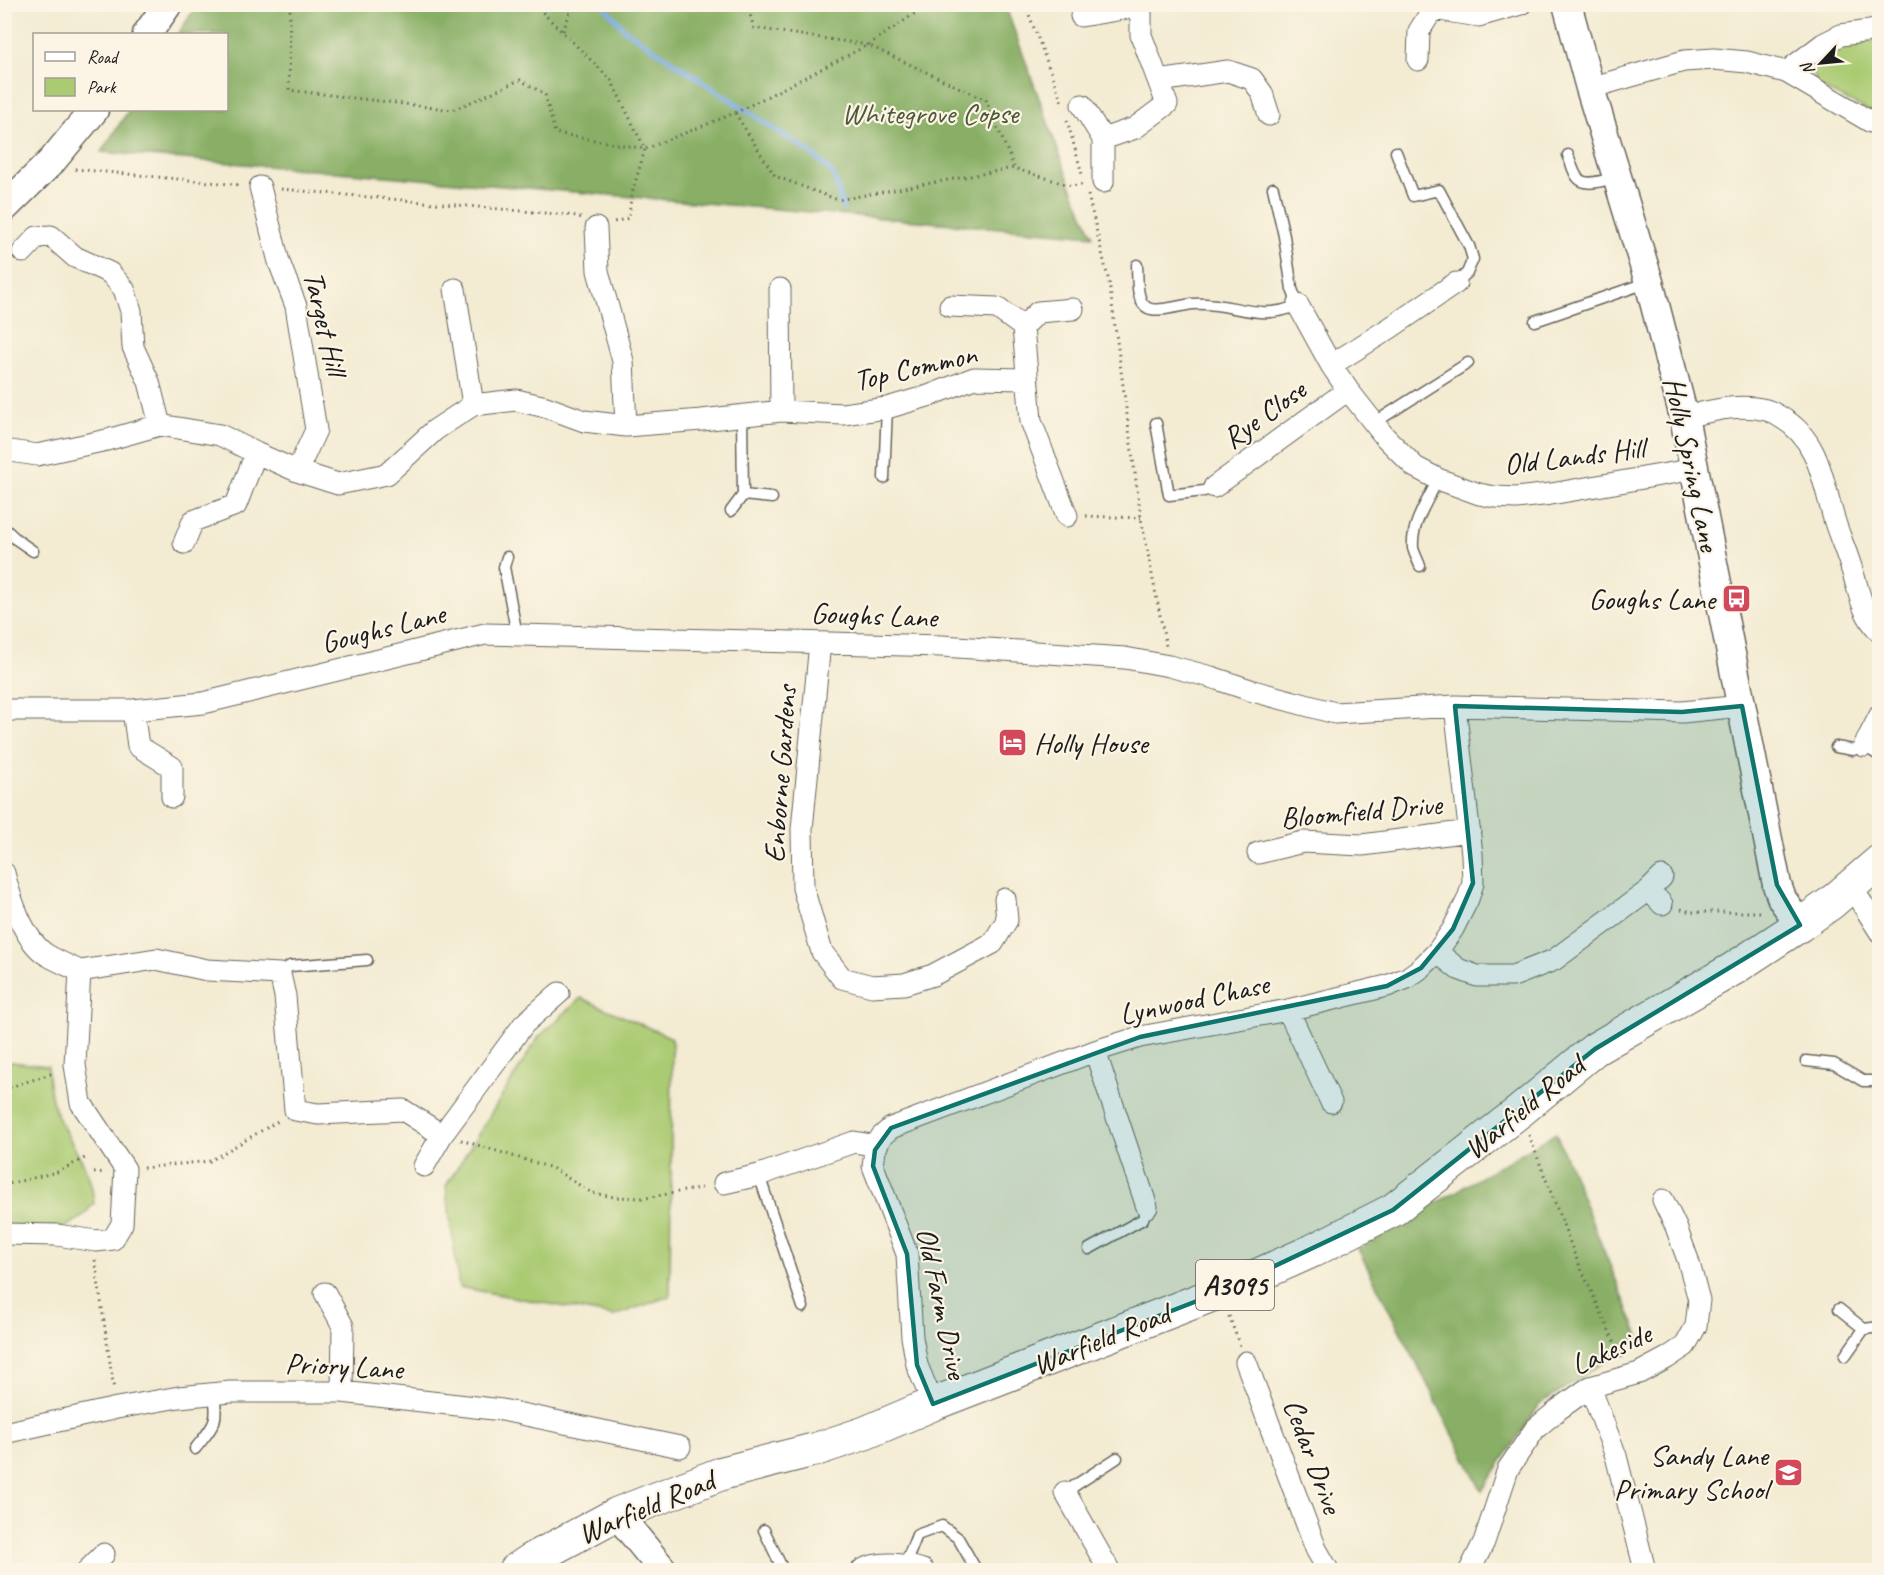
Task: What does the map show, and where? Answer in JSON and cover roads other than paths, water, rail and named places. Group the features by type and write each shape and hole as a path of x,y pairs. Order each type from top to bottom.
{"main road":[{"name":"Warfield Road","path":"516,1570 616,1514 723,1473 817,1449 865,1433 933,1404 1220,1292 1312,1251 1393,1210 1595,1049 1733,969 1787,919 1851,886 1880,861"}],"street":[{"path":"148,33 168,4"},
{"path":"1418,60 1419,31 1430,7 1479,16 1521,4"},
{"name":"Holly Spring Lane","path":"1567,4 1649,282 1684,417 1777,885 1787,919"},
{"path":"1081,16 1141,5 1141,35 1167,104 1136,128 1103,139"},
{"path":"1786,72 1822,44 1841,35 1880,31"},
{"path":"1590,88 1684,61 1714,59 1747,62 1786,72 1871,122 1880,121"},
{"path":"1159,81 1228,71 1252,80 1262,93 1269,115"},
{"path":"1082,105 1103,139 1092,187"},
{"path":"4,208 52,161 93,111"},
{"name":"Target Hill","path":"260,187 279,262 296,306 316,430 297,471"},
{"path":"596,228 598,271 623,361 626,426"},
{"path":"23,252 37,237 51,236 75,257 110,273 124,289 131,311 133,347 149,382 160,425"},
{"path":"1331,364 1390,328 1456,283"},
{"path":"455,289 473,405"},
{"path":"780,289 781,411"},
{"name":"Old Lands Hill","path":"1298,305 1348,390 1385,437 1415,467 1437,479 1479,494 1516,498 1541,496 1695,469"},
{"name":"Top Common","path":"950,306 997,308 1023,327"},
{"path":"1067,516 1031,421 1023,327 1038,312 1073,309"},
{"name":"Top Common","path":"4,450 37,455 107,440 160,425 220,435 297,471 338,484 387,474 435,430 473,405 516,400 546,407 584,421 626,426 781,411 843,414 887,408 932,395 974,378 1027,379"},
{"name":"Rye Close","path":"1214,487 1348,390"},
{"path":"1684,417 1727,408 1750,408 1768,410 1797,429 1810,445 1820,466 1860,602 1880,632"},
{"path":"184,543 193,521 236,505 256,453"},
{"name":"Goughs Lane","path":"4,710 133,710 203,703 485,634 942,646 1125,658 1169,666 1335,713 1455,706 1683,712 1742,706"},
{"name":"Enborne Gardens","path":"820,643 802,829 803,888 822,952 842,978 872,986 904,984 933,975 993,943 1007,920 1005,899"},
{"name":"Lynwood Chase","path":"877,1146 881,1137 891,1128 1095,1051 1140,1037 1288,1010 1387,986 1407,978 1421,968 1437,952 1453,929 1473,883 1470,831 1455,706"},
{"path":"133,710 138,746 172,767 172,797"},
{"path":"1872,751 1880,715"},
{"name":"Bloomfield Drive","path":"1258,853 1303,842 1362,844 1470,831"},
{"path":"4,873 27,935 45,954 80,971 156,959 207,970 280,974 285,996 295,1110 318,1114 403,1110 442,1135"},
{"path":"1851,886 1880,932"},
{"path":"1437,952 1458,969 1477,976 1513,976 1554,960 1658,890"},
{"path":"4,1233 96,1241 113,1239 122,1224 124,1168 81,1103 75,1065 80,971"},
{"path":"424,1166 442,1135 524,1024 559,993"},
{"path":"1288,1010 1331,1102"},
{"path":"1095,1051 1147,1207"},
{"path":"724,1183 759,1175 854,1142 877,1146"},
{"name":"Old Farm Drive","path":"877,1146 873,1166 908,1254 912,1337 918,1365 933,1404"},
{"name":"Lakeside","path":"1470,1570 1484,1542 1508,1469 1535,1429 1558,1409 1590,1387 1639,1373 1685,1346 1696,1326 1698,1300 1688,1260 1663,1200"},
{"path":"326,1293 343,1326 342,1392"},
{"name":"Cedar Drive","path":"1246,1362 1316,1549 1328,1570"},
{"path":"1590,1387 1617,1456 1645,1570"},
{"name":"Priory Lane","path":"4,1433 178,1397 214,1394 342,1392 502,1410 680,1447"},
{"path":"1065,1492 1109,1570"},
{"path":"616,1514 663,1570"},
{"path":"88,1570 104,1554"},
{"path":"862,1570 873,1564 914,1568"}],"lane":[{"path":"1396,152 1413,196 1439,190 1469,246 1473,259 1467,273 1456,283"},
{"path":"1568,155 1578,178 1585,182 1597,182 1617,177"},
{"path":"1137,265 1142,304 1148,308 1157,310 1205,304 1254,312 1285,311 1298,305 1273,188"},
{"path":"1535,321 1649,282"},
{"path":"1374,423 1468,363"},
{"path":"884,478 887,408"},
{"path":"731,512 743,495 742,415"},
{"path":"1156,423 1169,495 1204,491 1214,487"},
{"path":"1420,566 1413,549 1415,535 1420,514 1437,479"},
{"path":"743,495 772,498"},
{"path":"4,528 33,551"},
{"path":"507,557 504,567 517,635"},
{"path":"1836,747 1872,751"},
{"path":"280,974 290,966 367,960"},
{"path":"1806,1060 1834,1064 1863,1081 1880,1082"},
{"path":"759,1175 803,1307"},
{"path":"1089,1249 1143,1219 1147,1207"},
{"path":"1839,1309 1864,1329"},
{"path":"1845,1356 1864,1329 1880,1326"},
{"path":"195,1449 213,1426 218,1413 214,1394"},
{"path":"1065,1492 1117,1458"},
{"path":"914,1568 917,1535 942,1526 958,1538 974,1566 970,1570"},
{"path":"764,1530 783,1570"}],"waterway":[{"path":"603,4 624,29 812,154 833,174 843,209"}],"place":[{"name":"Goughs Lane","path":"1736,599"},
{"name":"Holly House","path":"1013,743"},
{"name":"Sandy Lane Primary School","path":"1789,1472"}],"park label":[{"name":"Whitegrove Copse","path":"930,113"}]}
